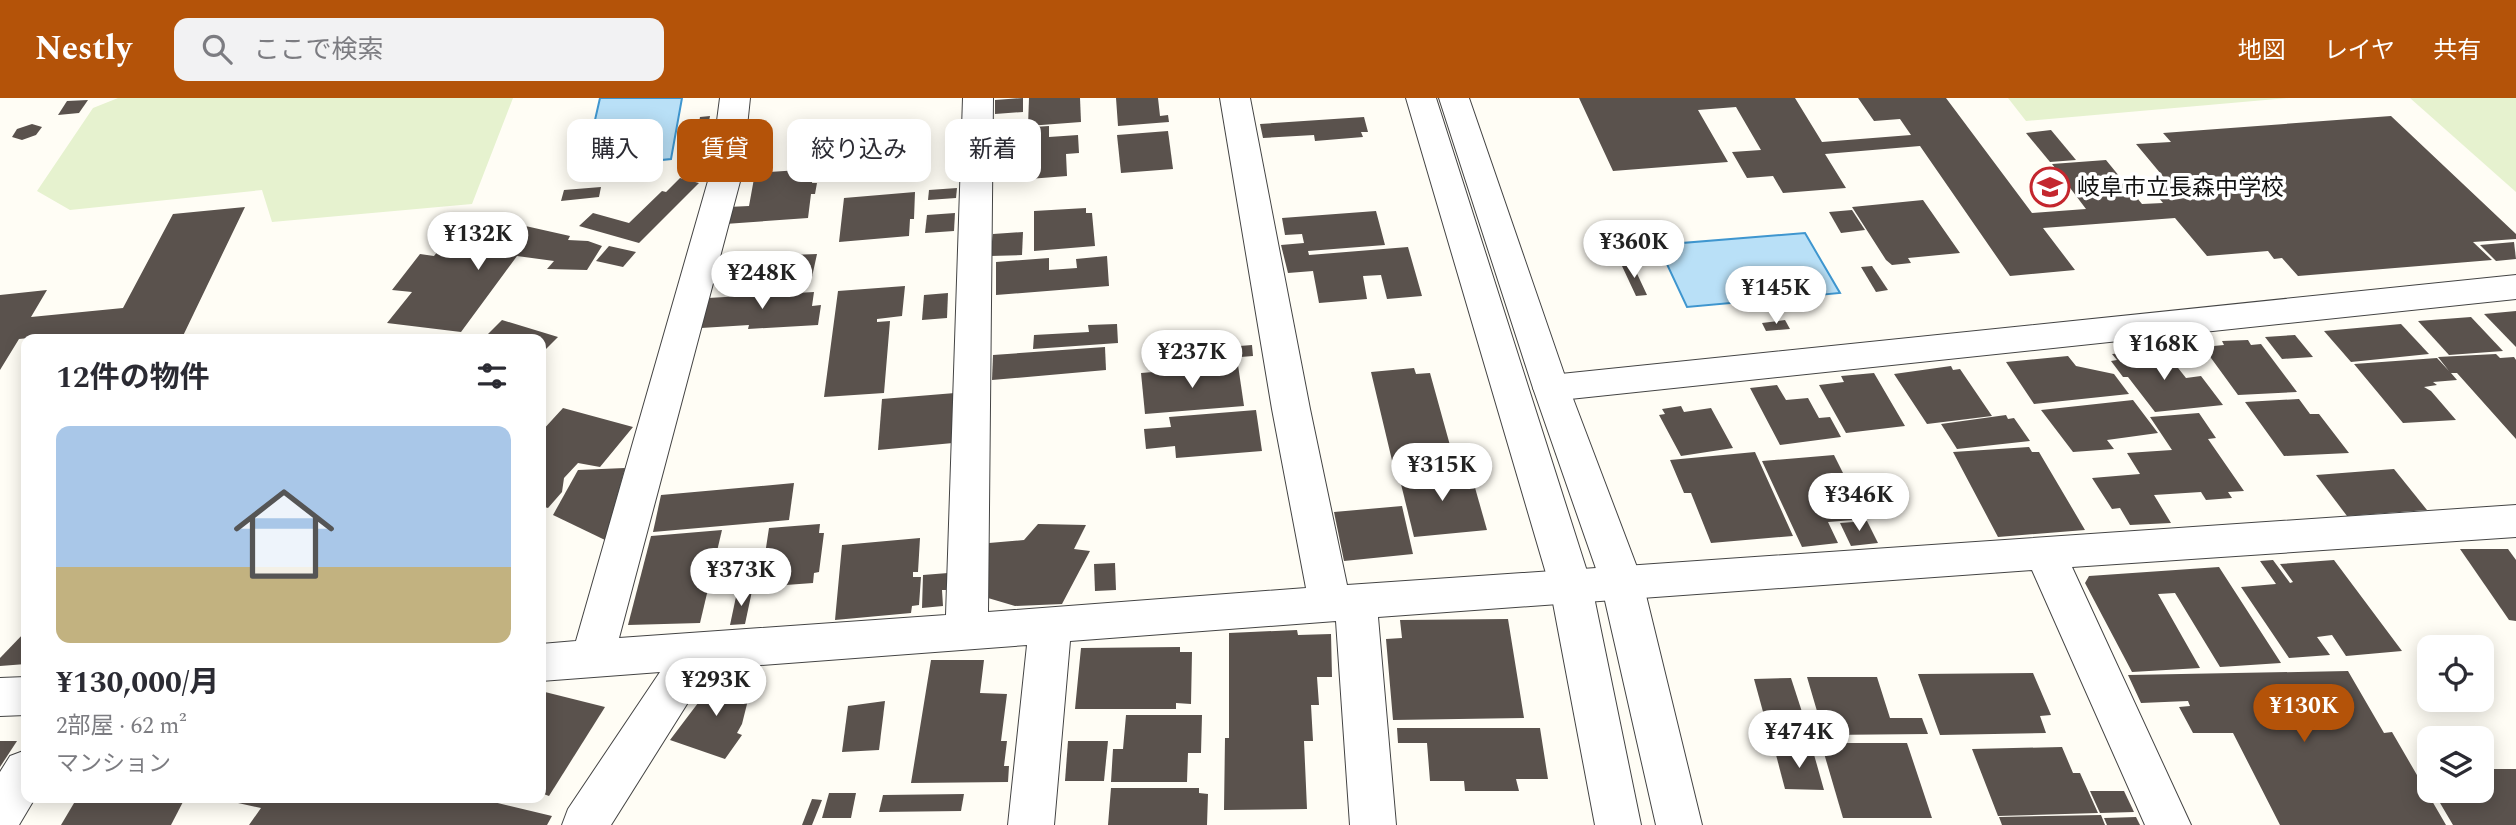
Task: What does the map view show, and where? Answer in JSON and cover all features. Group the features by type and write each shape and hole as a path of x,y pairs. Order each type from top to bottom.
{"street":[{"path":"592,659 726,174 735,98"},
{"path":"967,631 978,98"},
{"path":"1235,98 1291,409 1343,603 1373,825"},
{"path":"1421,98 1571,586 1618,825"},
{"path":"1454,98 1551,388 1622,583 1679,825"},
{"path":"1551,388 2516,287"},
{"path":"546,662 692,649 1050,627 1571,586 2513,525"},
{"path":"2045,554 2168,825"},
{"path":"1031,825 1050,627"},
{"path":"584,825 690,664 692,649"},
{"path":"0,698 21,696"},
{"path":"0,814 21,779"}],"green space":[{"path":"118,98 513,98 472,204 272,222 262,190 70,210 37,191 93,108"},
{"path":"2008,98 2289,98 2026,121"},
{"path":"2410,98 2516,98 2516,192"}],"water":[{"path":"600,98 682,98 671,159 663,160 663,119 595,119"},
{"path":"1805,233 1840,293 1687,307 1658,245"}],"building":[{"path":"1023,98 1023,112 995,114 995,100"},
{"path":"1029,98 1080,98 1081,122 1041,125 1041,119 1028,119"},
{"path":"1116,98 1158,98 1160,116 1168,115 1169,122 1118,126"},
{"path":"1579,98 1795,98 1822,142 1911,135 1900,119 1874,121 1858,98 1946,98 2032,213 2086,209 2052,164 2106,160 2142,204 2163,203 2150,187 2171,186 2136,144 2171,142 2163,133 2391,116 2516,234 2516,239 2473,242 2492,260 2298,276 2282,258 2274,259 2268,251 2207,256 2175,218 2043,228 2075,270 2010,276 1920,146 1825,154 1846,188 1783,193 1773,176 1747,178 1732,152 1761,150 1736,107 1698,110 1728,162 1613,171"},
{"path":"88,100 79,113 58,115 67,101"},
{"path":"1364,117 1368,132 1361,132 1363,137 1315,141 1314,135 1263,138 1260,124"},
{"path":"32,124 42,127 36,135 22,140 12,137 17,129"},
{"path":"1049,126 1049,137 1078,135 1079,153 1066,154 1067,176 1041,178 1041,127"},
{"path":"2051,130 2076,160 2050,162 2026,133"},
{"path":"1168,131 1173,169 1121,173 1117,135"},
{"path":"787,171 787,182 817,183 815,194 811,194 808,218 725,224 728,207 749,206 753,182 773,182 773,172"},
{"path":"677,181 699,183 639,243 579,226 593,213 629,223 662,191 666,192"},
{"path":"601,187 599,197 561,201 564,190"},
{"path":"957,188 956,198 928,200 929,190"},
{"path":"915,192 914,219 910,219 909,236 839,242 844,198"},
{"path":"1923,200 1960,253 1908,258 1911,263 1892,265 1886,260 1852,207"},
{"path":"245,207 184,334 21,334 21,339 0,370 0,295 47,290 31,317 123,308 173,214"},
{"path":"1086,208 1086,213 1092,213 1095,246 1034,251 1034,211"},
{"path":"1852,210 1865,230 1841,233 1829,212"},
{"path":"1376,211 1385,245 1308,251 1309,255 1408,247 1422,296 1387,299 1381,275 1363,276 1367,299 1319,303 1313,271 1288,273 1281,245 1304,243 1302,234 1285,235 1282,218"},
{"path":"955,213 954,231 925,233 927,215"},
{"path":"489,225 519,229 521,225 570,236 568,240 588,241 602,246 587,270 547,269 554,261 517,256 461,332 387,323 412,292 392,290 420,254 434,256 458,227 487,228"},
{"path":"1023,232 1022,255 990,256 993,234"},
{"path":"2514,242 2516,259 2496,261 2480,245"},
{"path":"609,246 636,252 623,267 596,261"},
{"path":"817,254 812,277 784,279 790,255"},
{"path":"1107,256 1109,286 996,295 996,262 1049,258 1049,270 1077,268 1076,259"},
{"path":"1633,265 1647,295 1636,296 1622,266"},
{"path":"1872,266 1888,290 1876,292 1861,267"},
{"path":"905,286 902,316 877,319 877,322 890,321 884,393 824,397 838,291"},
{"path":"814,292 812,306 821,305 818,325 748,329 749,325 701,328 708,298"},
{"path":"948,293 947,318 922,320 924,295"},
{"path":"2516,311 2516,347 2484,314"},
{"path":"2471,317 2503,351 2449,355 2418,321"},
{"path":"502,320 558,337 546,349 546,334 488,334"},
{"path":"1785,320 1790,329 1766,331 1762,323"},
{"path":"1117,324 1118,343 1033,349 1034,335 1089,332 1088,325"},
{"path":"2401,324 2429,354 2351,362 2324,331"},
{"path":"2295,335 2313,357 2282,359 2265,337"},
{"path":"2248,340 2251,345 2261,344 2297,392 2238,395 2203,347 2224,345 2222,341"},
{"path":"1252,345 1253,356 1228,358 1227,347"},
{"path":"1105,347 1106,370 992,380 993,355"},
{"path":"2163,349 2186,378 2201,376 2223,405 2155,412 2128,377 2123,377 2111,361 2117,360 2112,354"},
{"path":"2496,354 2500,358 2514,357 2516,360 2516,439 2457,373 2451,373 2457,380 2433,382 2437,385 2424,387 2431,391 2456,420 2403,423 2354,364 2437,358 2449,371 2438,357"},
{"path":"2068,356 2076,366 2114,374 2129,394 2034,404 2006,362"},
{"path":"1238,365 1244,406 1145,414 1141,373"},
{"path":"1951,366 1953,370 1960,369 1992,416 1927,424 1894,374"},
{"path":"1414,368 1416,374 1430,373 1456,467 1395,473 1371,372"},
{"path":"1874,373 1905,426 1846,433 1819,385 1844,382 1841,376"},
{"path":"1777,385 1786,400 1808,398 1819,418 1830,417 1841,437 1780,445 1750,388"},
{"path":"955,393 953,443 878,450 882,399"},
{"path":"2299,399 2310,414 2319,414 2349,453 2284,456 2245,402"},
{"path":"2133,400 2158,433 2107,440 2114,449 2073,452 2041,410"},
{"path":"1681,406 1684,412 1711,408 1733,448 1681,456 1659,415 1665,414 1662,409"},
{"path":"563,408 633,427 600,467 578,463 564,478 562,492 548,508 546,427"},
{"path":"1256,410 1262,451 1176,458 1175,446 1146,449 1144,429 1171,427 1169,417"},
{"path":"2199,413 2216,438 2208,439 2244,491 2228,492 2232,498 2206,500 2201,492 2154,495 2171,523 2130,525 2120,508 2112,509 2092,478 2140,474 2127,453 2172,450 2150,417"},
{"path":"2006,415 2008,419 2014,418 2030,441 1957,449 1941,424"},
{"path":"2029,447 2032,452 2039,452 2085,530 1998,537 1953,452"},
{"path":"1755,452 1793,536 1711,543 1691,493 1684,493 1670,460"},
{"path":"1834,455 1866,519 1828,522 1838,543 1802,547 1762,461"},
{"path":"625,468 605,540 553,515 578,470"},
{"path":"2394,469 2427,510 2347,516 2316,475"},
{"path":"1470,470 1487,530 1414,537 1399,476"},
{"path":"794,483 789,520 653,532 661,495"},
{"path":"1402,506 1413,554 1344,561 1334,512"},
{"path":"1867,521 1878,543 1851,546 1840,523"},
{"path":"820,524 819,533 824,533 819,572 814,573 813,583 760,587 769,528"},
{"path":"1038,524 1086,525 1074,549 1090,551 1062,604 1015,606 988,598 989,543 1024,540"},
{"path":"722,530 700,623 628,625 651,536"},
{"path":"920,538 918,572 913,572 913,577 921,577 919,605 912,606 911,613 835,620 842,545"},
{"path":"2460,549 2508,549 2516,560 2516,621 2509,620"},
{"path":"2273,560 2290,583 2293,582 2280,564 2334,560 2402,651 2346,656 2332,635 2317,637 2330,655 2289,658 2241,587 2276,584 2260,561"},
{"path":"1115,563 1116,590 1095,591 1094,564"},
{"path":"2219,567 2281,663 2220,667 2175,593 2158,594 2200,668 2132,672 2085,583 2089,576"},
{"path":"948,573 948,590 942,590 943,606 922,608 923,575"},
{"path":"752,591 745,624 730,625 737,592"},
{"path":"1508,619 1524,718 1393,720 1386,639 1402,638 1400,620"},
{"path":"1297,630 1298,635 1331,634 1332,677 1317,677 1319,705 1311,705 1313,741 1304,741 1307,809 1224,810 1225,738 1229,738 1229,633"},
{"path":"21,636 21,664 0,666 0,658"},
{"path":"1180,647 1180,652 1192,652 1191,704 1176,703 1176,709 1075,709 1081,648"},
{"path":"931,660 984,660 980,693 1007,694 1001,741 1007,741 1004,766 1009,766 1008,782 911,783"},
{"path":"2348,671 2384,733 2392,732 2417,775 2417,803 2433,803 2446,825 2280,825 2233,733 2193,733 2179,707 2190,706 2188,701 2141,703 2128,675"},
{"path":"737,672 753,678 739,697 748,700 737,733 742,735 725,759 670,740 720,674 733,678"},
{"path":"2033,673 2051,715 2040,716 2046,733 1940,735 1918,674"},
{"path":"1807,677 1877,677 1890,718 1922,718 1928,734 1824,735"},
{"path":"1791,678 1804,718 1765,719 1754,679"},
{"path":"546,692 605,707 549,796 546,795"},
{"path":"885,701 879,750 842,752 848,706"},
{"path":"1126,715 1202,715 1201,753 1188,753 1187,782 1111,782 1113,749 1123,749"},
{"path":"1397,728 1540,728 1548,779 1516,779 1519,791 1465,791 1464,781 1430,781 1427,743 1398,743"},
{"path":"0,741 17,741 0,767"},
{"path":"1068,741 1108,741 1104,781 1065,781"},
{"path":"1821,743 1907,743 1932,818 1843,818"},
{"path":"2062,747 2073,773 2080,773 2098,813 1998,816 1972,749"},
{"path":"1775,751 1813,751 1824,790 1785,789"},
{"path":"2494,769 2516,769 2516,825 2453,825 2440,803 2494,803"},
{"path":"1111,788 1199,788 1199,793 1208,794 1207,825 1108,825"},
{"path":"2090,791 2124,791 2134,812 2100,813"},
{"path":"829,793 856,793 851,818 822,818"},
{"path":"964,794 961,811 879,812 883,795"},
{"path":"812,799 822,800 812,825 802,825"},
{"path":"74,803 182,803 171,825 61,825"},
{"path":"238,803 498,803 552,816 547,825 249,825 261,808"},
{"path":"2101,815 2105,825 2002,825 1999,817"},
{"path":"2136,817 2140,825 2107,825 2104,818"}],"place":[{"name":"岐阜市立長森中学校","path":"2050,187"}]}
